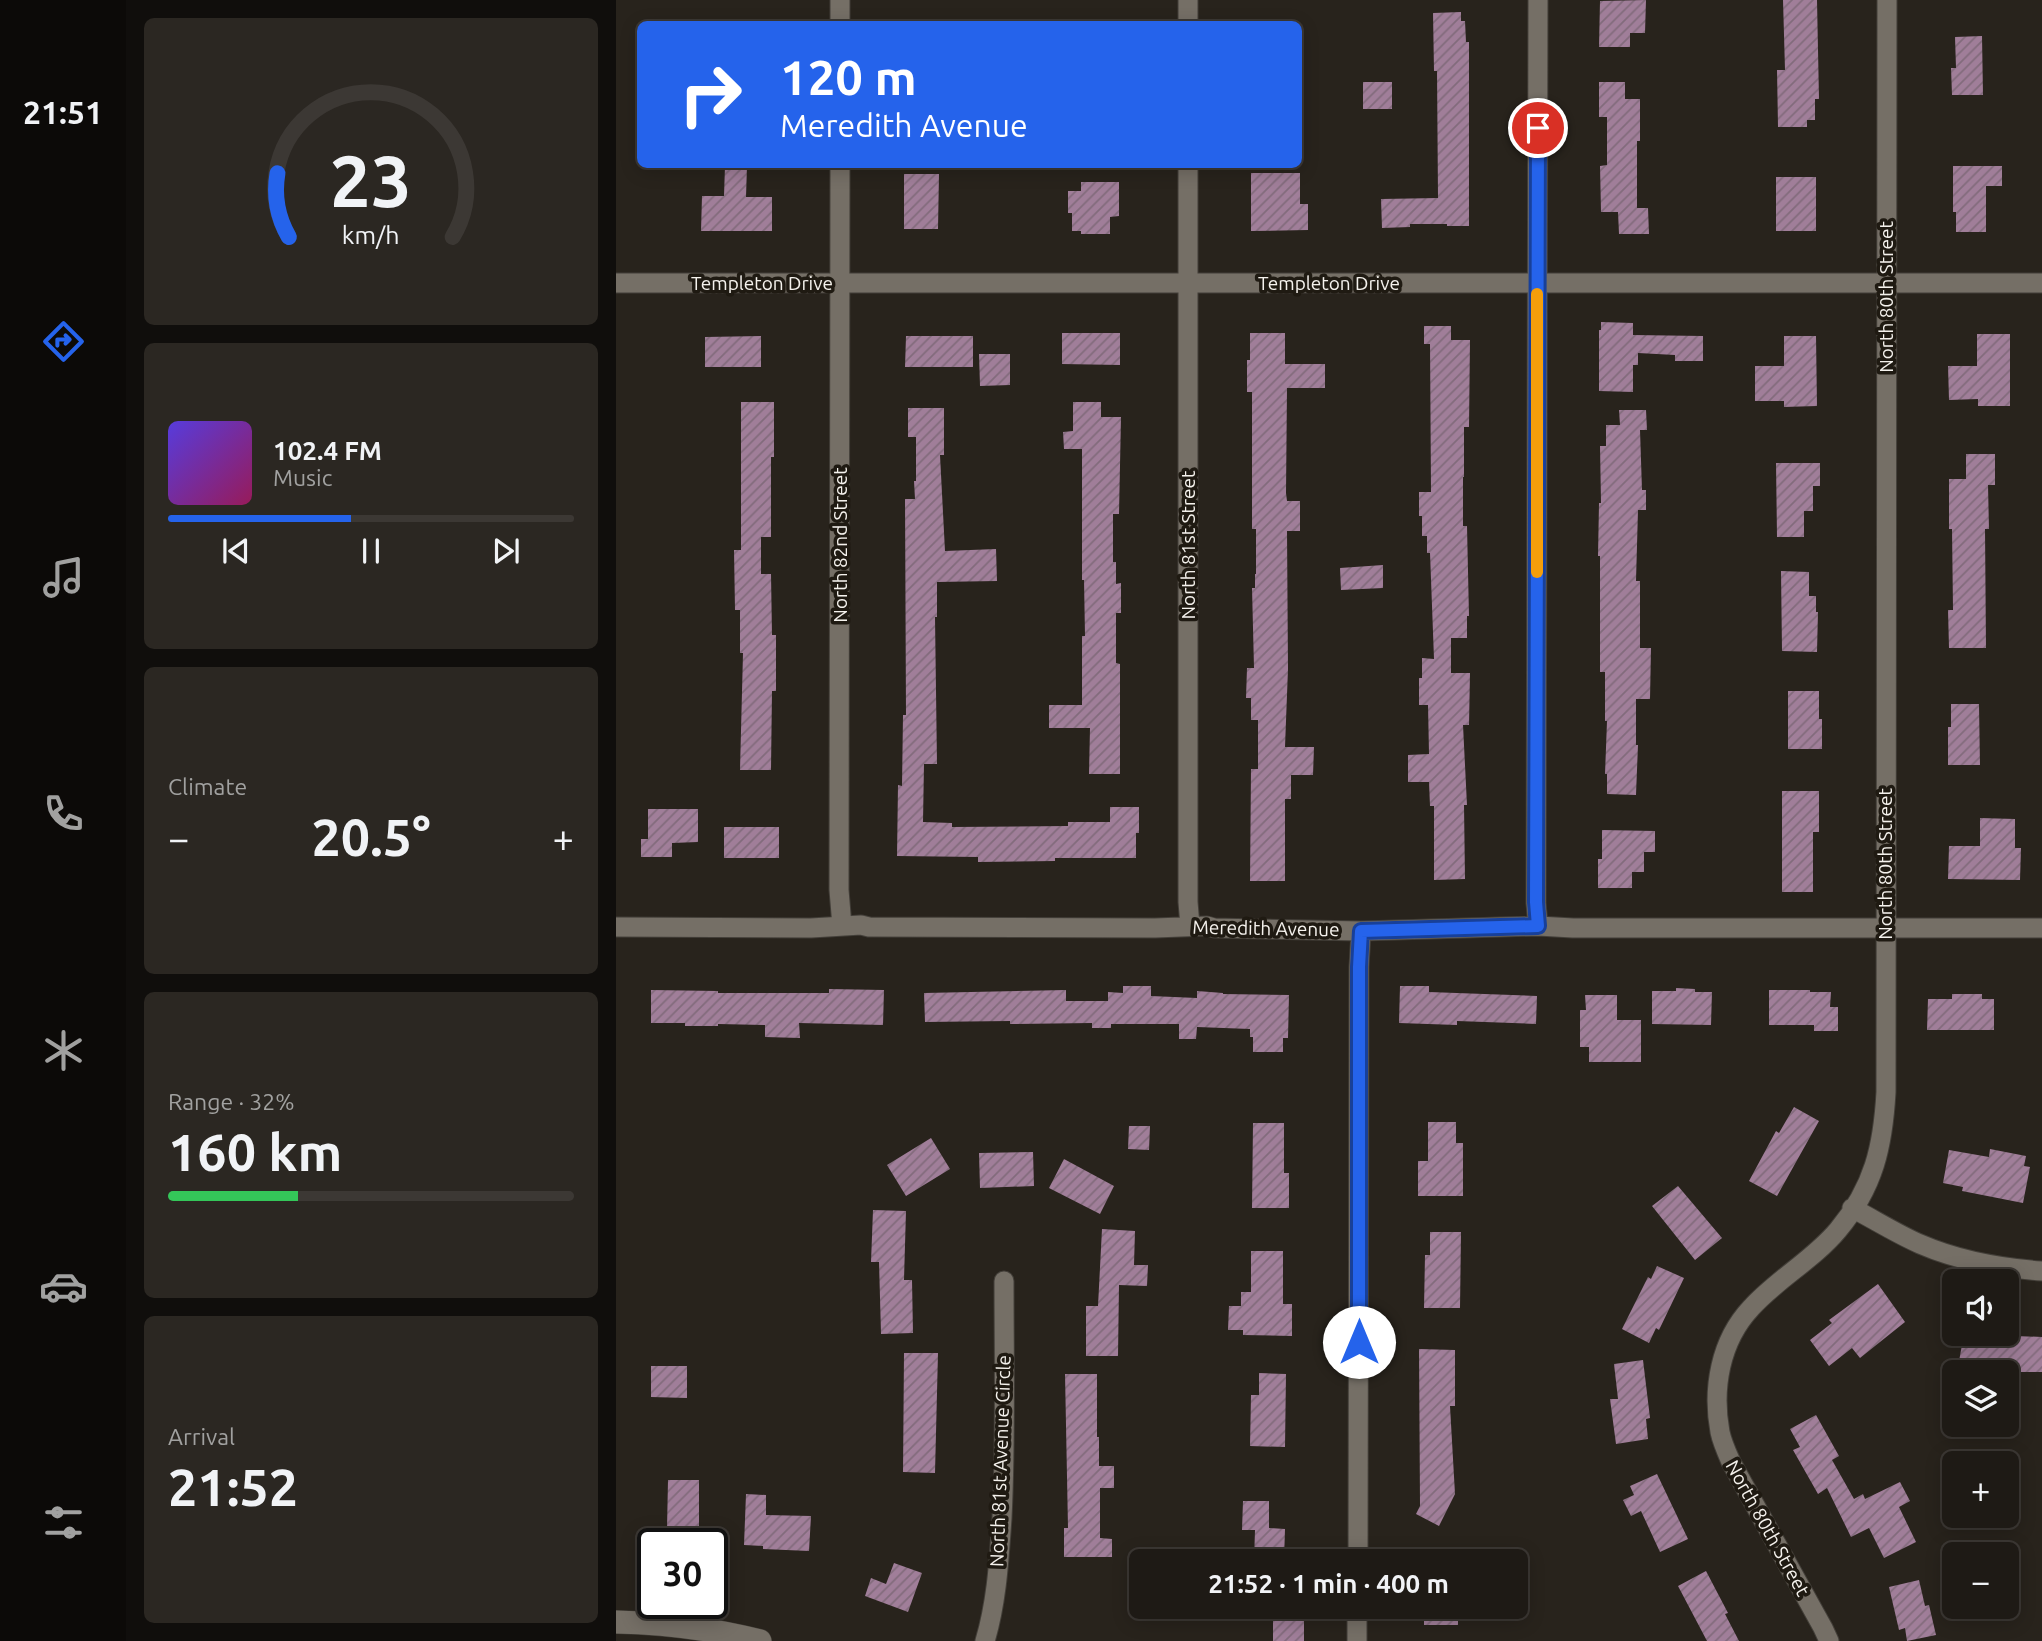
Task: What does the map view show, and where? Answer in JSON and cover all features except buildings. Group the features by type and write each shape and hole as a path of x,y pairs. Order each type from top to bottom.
{"street":[{"path":"840,0 840,21"},
{"path":"1188,0 1188,21"},
{"path":"1538,0 1538,926"},
{"name":"North 80th Street","path":"1829,1641 1731,1462 1720,1434 1717,1382 1724,1353 1750,1309 1825,1244 1840,1227 1867,1186 1884,1128 1887,0"},
{"name":"North 82nd Street","path":"840,168 839,890 842,926"},
{"name":"North 81st Street","path":"1188,168 1190,926"},
{"name":"Templeton Drive","path":"616,283 2042,283"},
{"name":"Meredith Avenue","path":"616,927 1207,926 1361,931 1538,926 2042,928"},
{"path":"1358,1549 1361,931"},
{"path":"1852,1208 1920,1244 1953,1256 1984,1265 2042,1270"},
{"name":"North 81st Avenue Circle","path":"985,1641 995,1595 1004,1482 1004,1281"},
{"path":"1357,1619 1357,1641"},
{"path":"616,1622 674,1625 760,1641"}],"slow traffic":[{"path":"1537,294 1537,572"}],"route":[{"path":"1359,1342 1361,931 1538,926 1538,128"}]}
